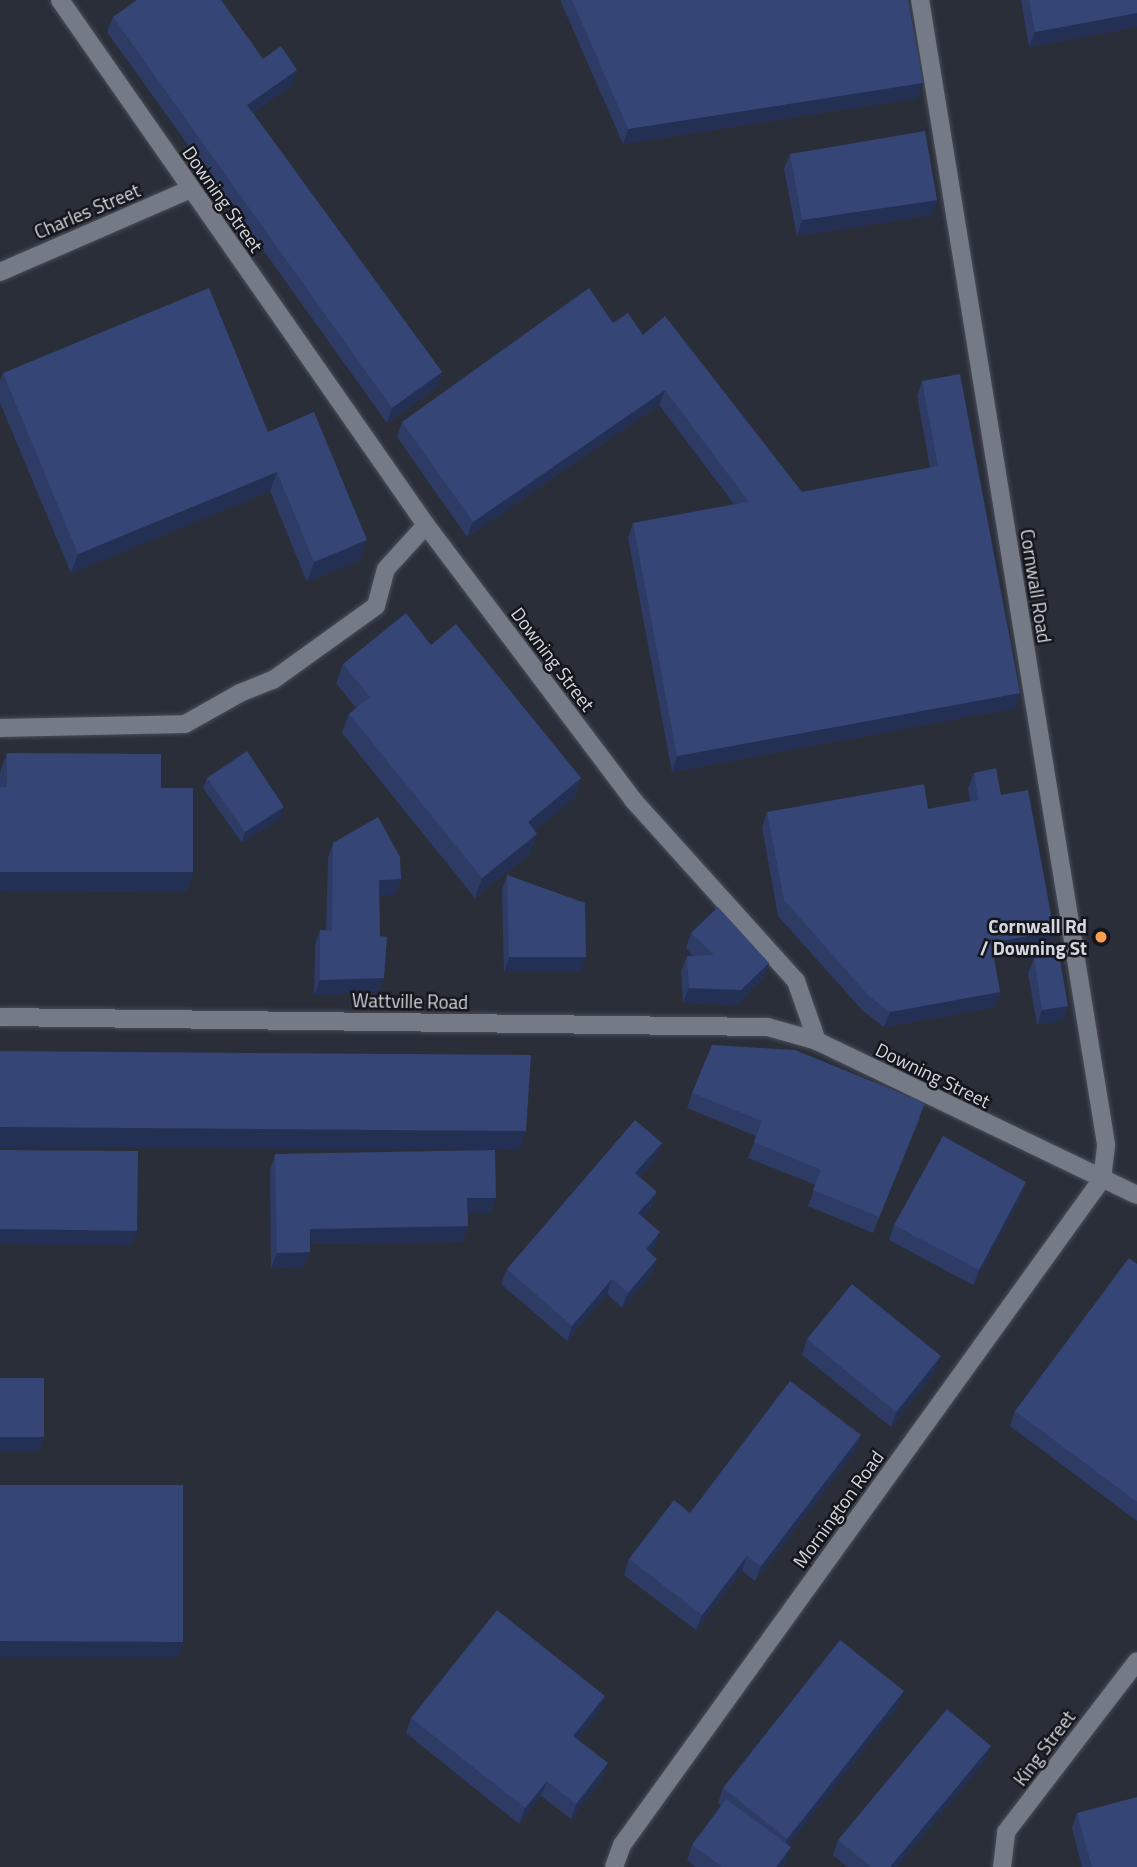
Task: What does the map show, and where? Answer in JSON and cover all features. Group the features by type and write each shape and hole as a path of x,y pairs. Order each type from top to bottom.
{"street":[{"name":"Downing Street","path":"60,0 426,526 634,800 796,981 817,1041 1137,1195"},
{"name":"Cornwall Road","path":"920,0 1106,1144 1102,1179"},
{"name":"Charles Street","path":"0,272 191,189"},
{"path":"0,728 185,724 240,693 273,680 376,606 386,569 426,526"},
{"name":"Wattville Road","path":"0,1017 768,1027 817,1041"},
{"name":"Mornington Road","path":"614,1867 622,1845 1102,1179"},
{"name":"King Street","path":"1002,1867 1006,1832 1137,1661"}],"building":[{"path":"137,0 221,0 263,59 281,46 297,70 247,105 442,372 392,408 113,17"},
{"path":"572,0 908,0 923,83 628,129"},
{"path":"1029,0 1137,0 1137,13 1035,32"},
{"path":"925,131 937,200 802,220 790,154"},
{"path":"209,288 268,432 314,412 367,540 314,562 277,472 78,554 3,373"},
{"path":"589,288 613,323 628,313 643,335 665,316 802,492 938,466 922,381 960,374 1020,693 677,756 633,523 749,502 665,390 473,522 402,422"},
{"path":"406,613 431,645 456,624 581,778 528,822 537,834 482,878 349,714 370,697 343,664"},
{"path":"247,751 284,807 245,832 207,778"},
{"path":"7,753 161,754 161,788 193,788 193,872 0,872 0,787 7,787"},
{"path":"996,768 1001,795 1028,790 1054,931 991,943 1000,992 890,1012 869,996 784,900 767,812 924,784 928,809 978,800 974,773"},
{"path":"378,817 400,857 401,879 379,880 380,936 387,937 384,978 320,980 320,930 332,931 333,843"},
{"path":"507,875 585,903 586,957 509,957"},
{"path":"718,907 769,963 741,990 689,988 687,956 714,955 691,933"},
{"path":"1059,954 1068,1006 1042,1010 1034,958"},
{"path":"712,1045 795,1050 925,1103 879,1217 813,1190 821,1170 754,1142 762,1121 692,1093"},
{"path":"0,1051 531,1055 526,1131 0,1127"},
{"path":"635,1120 662,1143 635,1173 657,1192 638,1213 660,1232 646,1249 657,1259 628,1293 612,1279 572,1326 507,1269"},
{"path":"943,1136 1026,1182 979,1270 894,1225"},
{"path":"0,1150 138,1151 137,1231 0,1229"},
{"path":"495,1150 496,1198 467,1198 468,1226 310,1229 310,1252 277,1253 275,1154"},
{"path":"1129,1258 1137,1264 1137,1502 1015,1411"},
{"path":"852,1284 941,1356 896,1412 807,1339"},
{"path":"0,1378 44,1378 44,1437 0,1437"},
{"path":"790,1381 861,1435 761,1566 747,1556 702,1615 629,1559 674,1500 690,1513"},
{"path":"0,1485 183,1485 183,1642 0,1641"},
{"path":"497,1610 605,1696 573,1736 608,1763 576,1804 547,1781 525,1808 411,1718"},
{"path":"840,1640 904,1691 787,1839 723,1788"},
{"path":"947,1709 991,1746 890,1867 871,1867 838,1840"},
{"path":"1137,1797 1137,1867 1092,1867 1077,1813"},
{"path":"726,1799 791,1847 776,1867 722,1867 692,1845"}],"place":[{"name":"Cornwall Rd / Downing St","path":"1101,937"}]}
